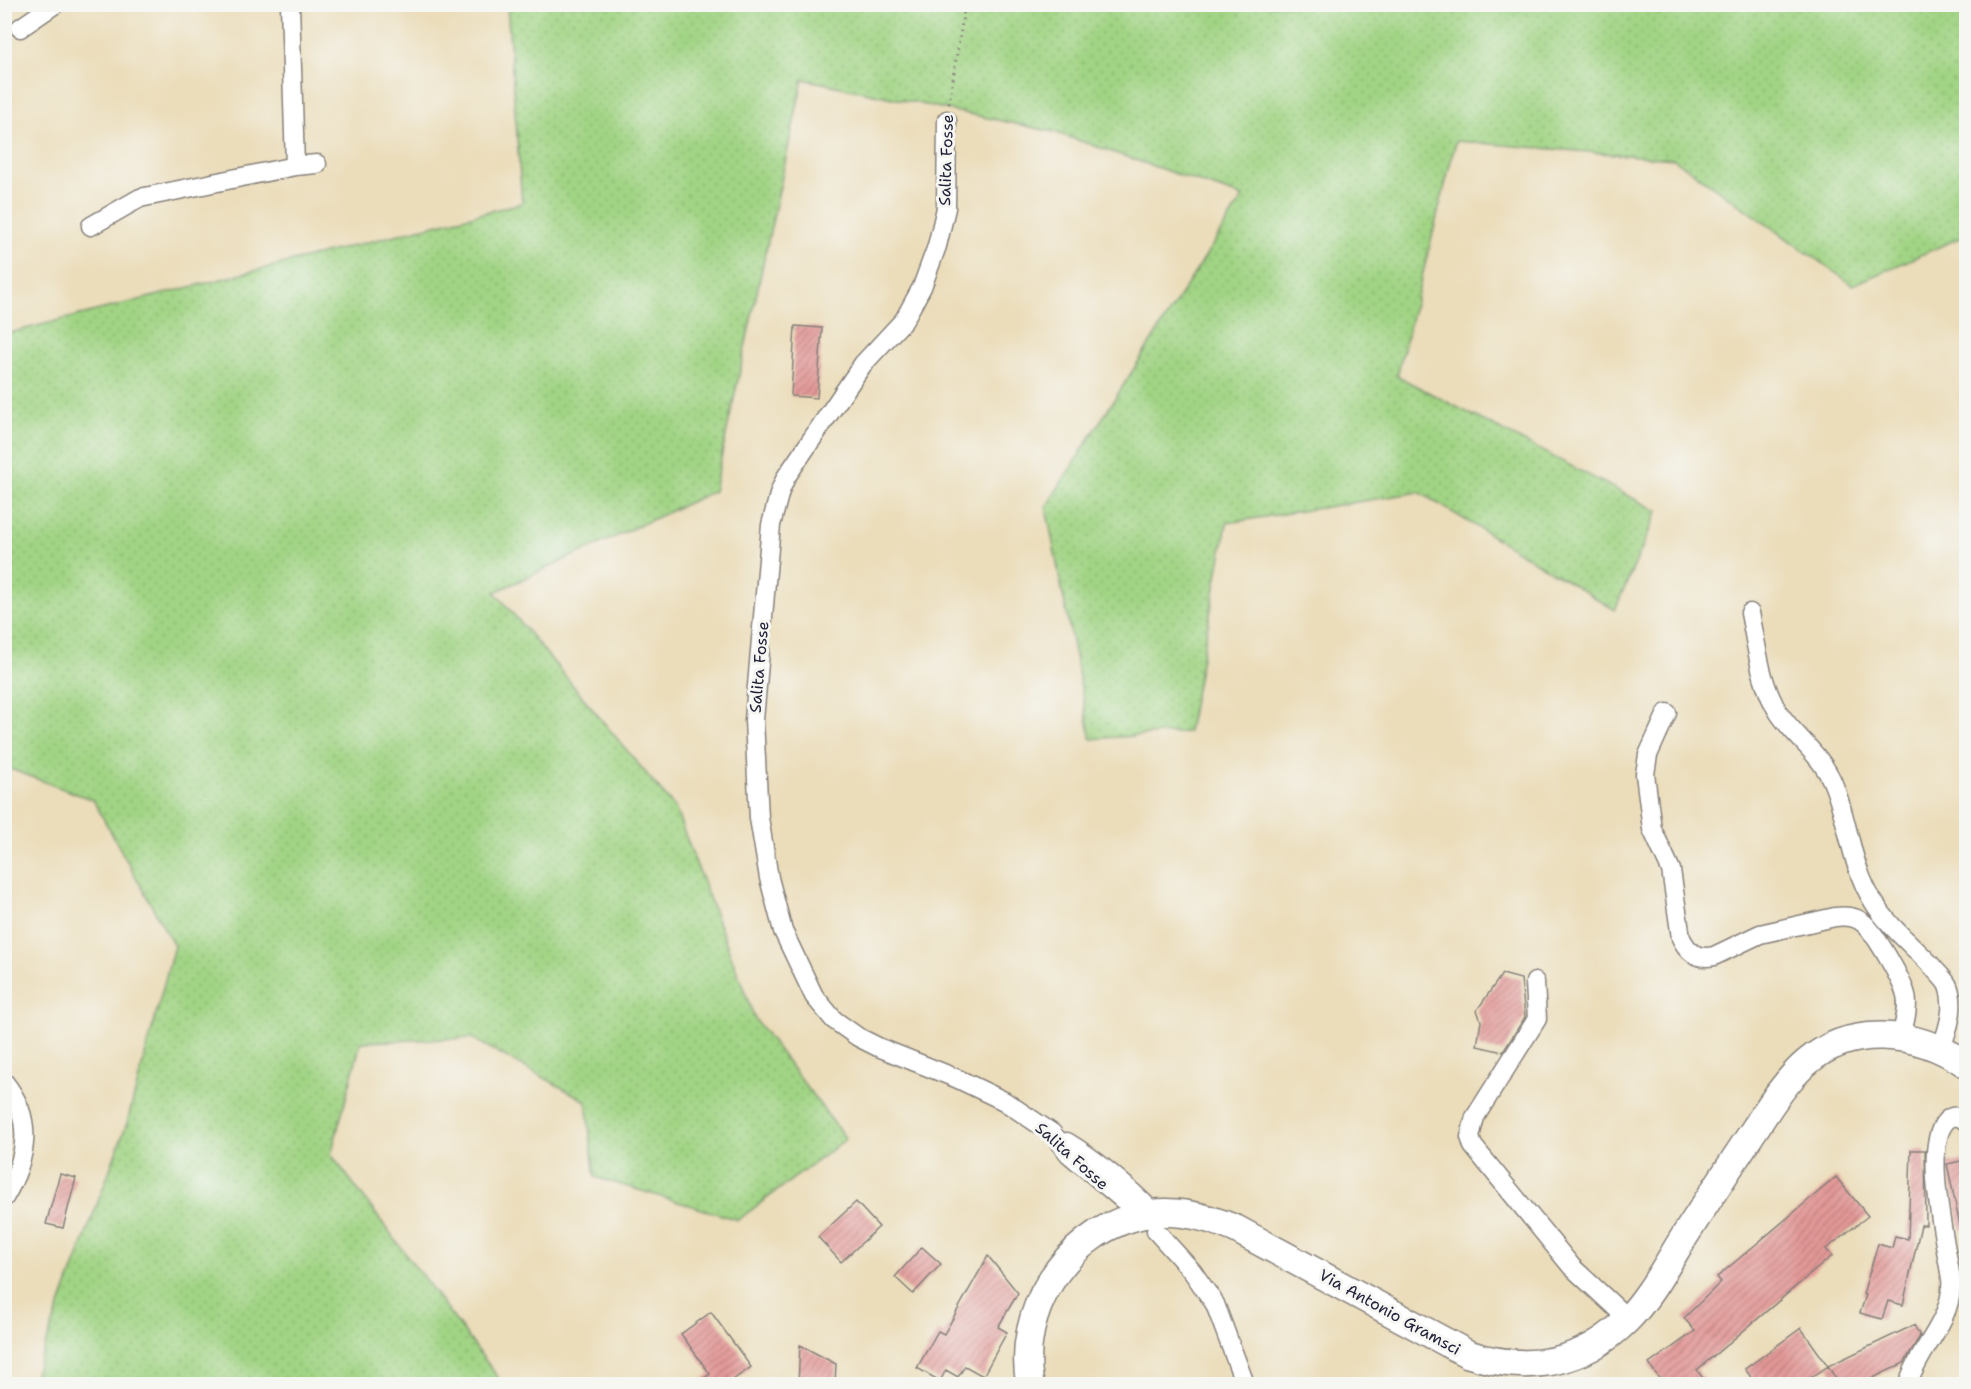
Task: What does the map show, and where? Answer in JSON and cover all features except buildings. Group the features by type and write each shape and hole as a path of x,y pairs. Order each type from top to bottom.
{"main road":[{"name":"Via Antonio Gramsci","path":"1030,1384 1028,1357 1031,1326 1041,1299 1056,1273 1076,1250 1103,1230 1134,1216 1155,1222 1186,1213 1204,1216 1236,1228 1452,1347 1485,1360 1519,1365 1551,1362 1584,1350 1600,1341 1628,1319 1656,1282 1780,1089 1797,1070 1819,1053 1842,1042 1869,1036 1901,1037 1941,1048 1966,1064"}],"street":[{"path":"20,28 55,4"},
{"path":"290,4 295,166"},
{"name":"Salita Fosse","path":"947,120 946,208 937,246 922,287 904,320 863,364 786,477 775,507 771,525 754,720 759,818 769,878 783,931 814,996 828,1014 847,1030 878,1047 1004,1101 1052,1133 1069,1154 1122,1200"},
{"path":"91,226 140,198 295,166 317,164"},
{"path":"1750,613 1770,698 1779,713 1830,777 1838,794 1852,852 1868,892 1885,918 1948,986 1952,1002 1948,1031 1941,1048"},
{"path":"1667,713 1648,755 1645,774 1652,829 1671,870 1681,938 1685,946 1690,952 1699,956 1714,956 1760,934 1835,917 1855,918 1870,928 1897,975 1905,994 1906,1019 1901,1037"},
{"path":"1535,982 1538,1019 1475,1116 1470,1137 1473,1146 1572,1267 1628,1319"},
{"path":"4,1082 16,1099 26,1134 20,1166 4,1198"},
{"path":"1908,1384 1915,1366 1947,1309 1952,1282 1939,1203 1935,1149 1937,1137 1948,1118 1960,1116 1966,1121"},
{"path":"1052,1133 1099,1163 1123,1182 1155,1222 1215,1304 1245,1384"}],"path":[{"name":"Salita Fosse","path":"947,120 951,78 965,4"}],"green space":[{"path":"507,5 1966,5 1966,235 1853,285 1674,159 1456,141 1397,376 1658,511 1615,610 1419,492 1227,523 1188,732 1091,739 1046,507 1243,197 1054,132 803,79 714,491 495,592 675,808 755,1019 846,1139 738,1220 595,1177 586,1101 472,1038 361,1042 331,1154 503,1384 31,1384 127,1123 174,946 93,800 5,767 5,334 522,203"}]}
